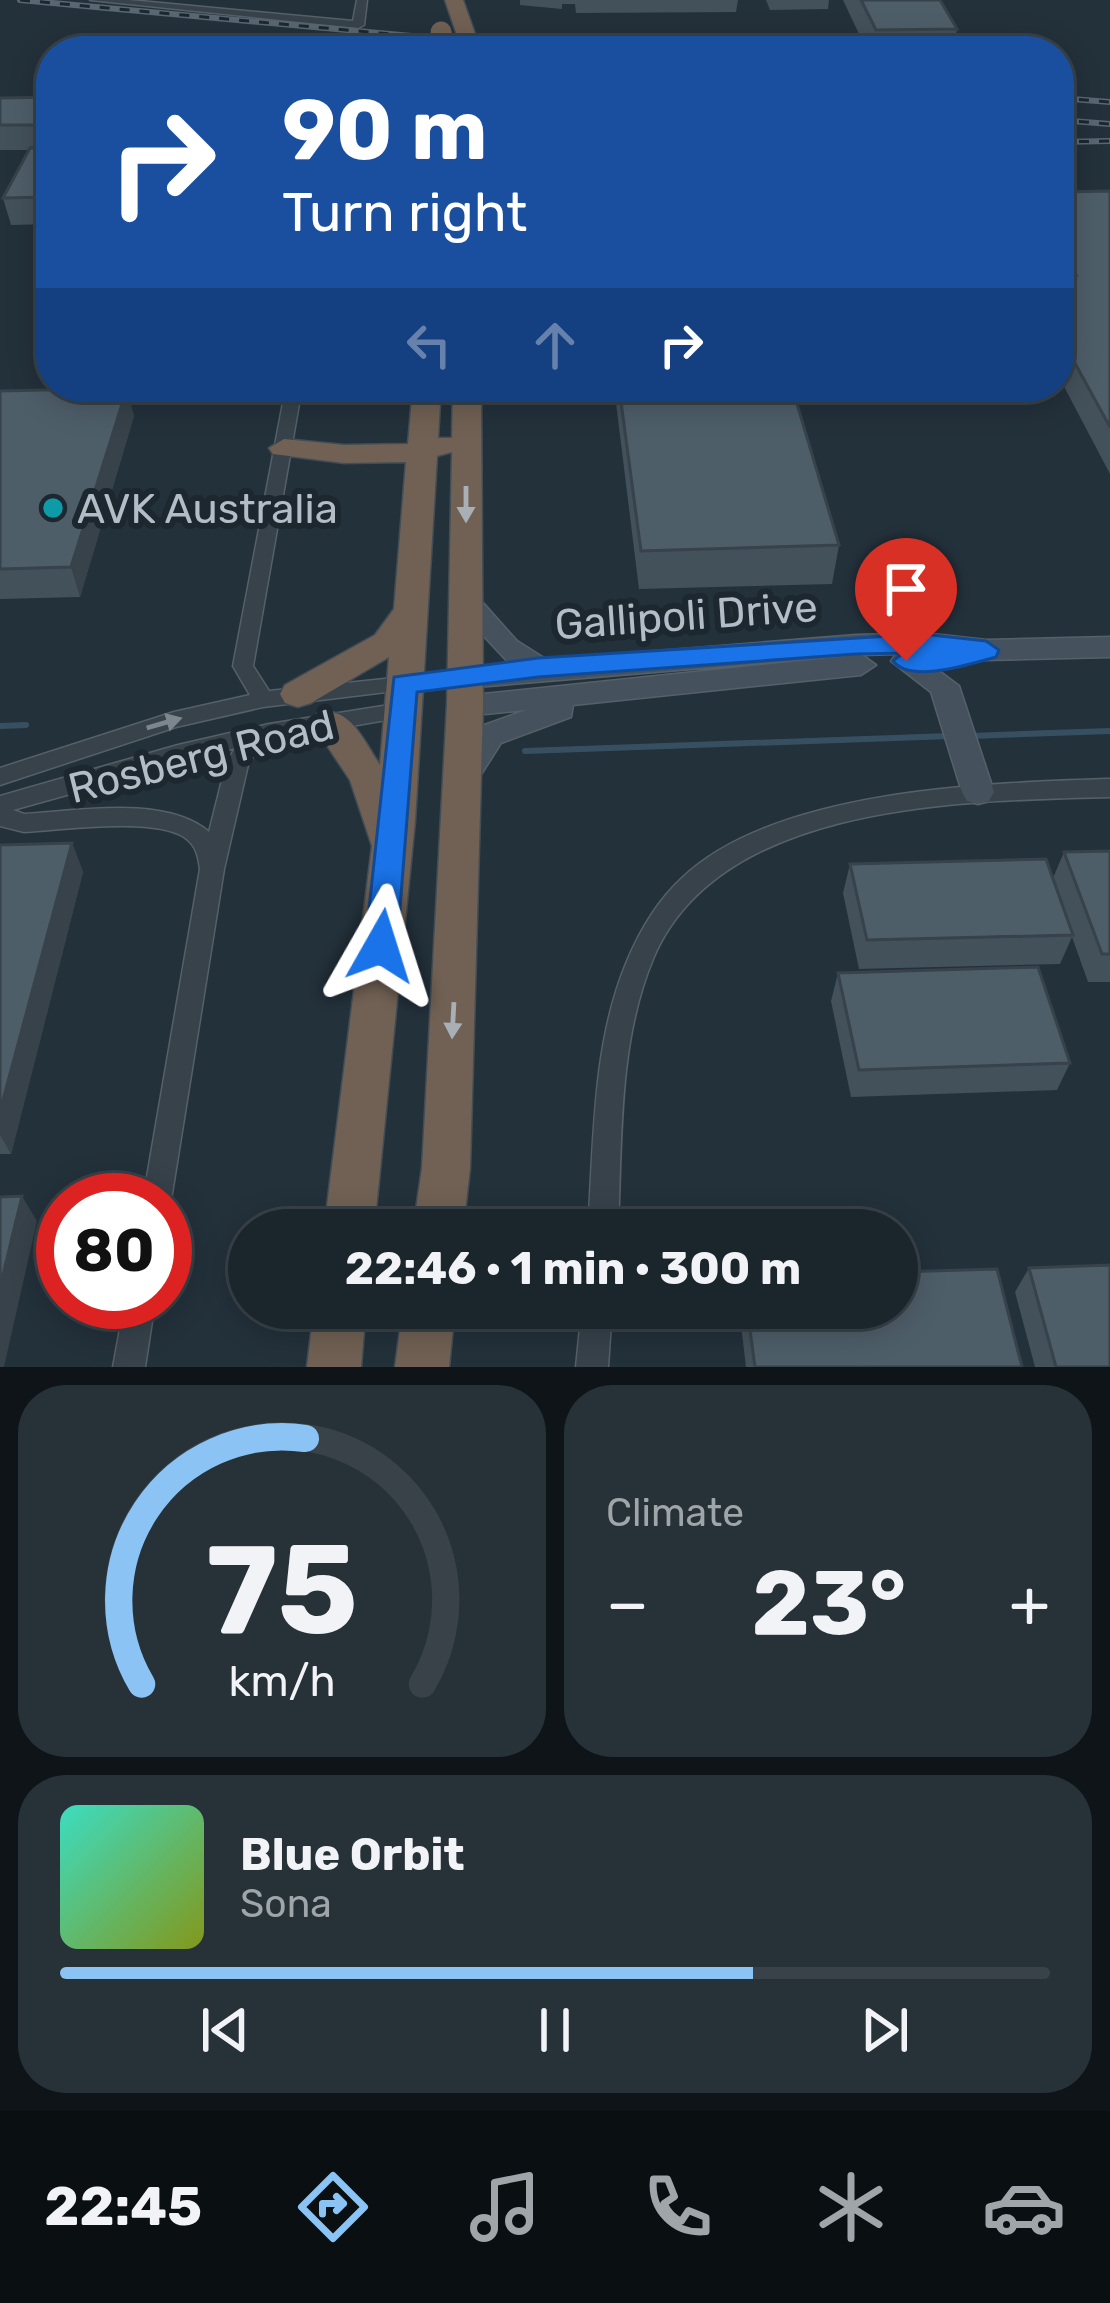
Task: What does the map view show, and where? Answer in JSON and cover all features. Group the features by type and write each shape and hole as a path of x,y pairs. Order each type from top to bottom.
{"highway":[{"path":"432,0 441,36"},
{"path":"454,0 464,36"},
{"path":"284,448 323,435 384,434 422,402"},
{"path":"351,1209 392,851 426,402"},
{"path":"441,1209 463,778 467,402"},
{"path":"284,448 422,452 446,445 466,428"},
{"path":"281,696 387,643 408,614"},
{"path":"403,698 464,691"},
{"path":"331,723 368,777 392,851"},
{"path":"334,1367 338,1329"},
{"path":"422,1367 427,1329"}],"street":[{"path":"95,0 358,25 362,0"},
{"path":"281,696 243,666 292,402"},
{"path":"466,602 507,648 538,668"},
{"name":"Gallipoli Drive","path":"464,691 538,668 856,645 922,643 986,650 1110,647"},
{"name":"Gallipoli Drive","path":"464,691 652,685 958,658 986,650"},
{"path":"906,661 944,686 979,792"},
{"path":"463,778 490,735 530,716 652,685"},
{"name":"Rosberg Road","path":"4,780 174,719 281,696 403,698"},
{"name":"Rosberg Road","path":"0,807 178,753 331,723 403,698"},
{"path":"161,1173 212,869 238,764 246,749 269,732"},
{"path":"604,1209 613,1090 625,1009 656,926 690,885 727,859 809,820 979,792 1110,788"},
{"path":"0,807 7,819 24,823 142,819 185,824 205,842 212,869"},
{"path":"129,1367 135,1329"},
{"path":"592,1367 595,1329"}],"building":[{"path":"861,0 940,0 957,29 876,30"},
{"path":"36,97 36,125 0,125 0,98"},
{"path":"30,148 36,148 36,197 3,198"},
{"path":"1110,191 1110,427 1074,361 1074,192"},
{"name":"AVK Australia","path":"36,390 36,402 123,402 71,567 0,569 0,391"},
{"path":"621,402 796,402 839,545 641,551"},
{"path":"72,843 0,1111 0,845"},
{"path":"1110,851 1110,954 1102,954 1064,852"},
{"path":"1046,859 1073,935 867,940 850,864"},
{"path":"1038,967 1070,1063 859,1070 838,973"},
{"path":"22,1196 0,1287 0,1197"},
{"path":"1110,1265 1110,1367 1056,1367 1029,1268"},
{"path":"997,1269 1022,1367 755,1367 750,1329 918,1329 918,1271"}],"waterway":[{"path":"0,726 26,725"},
{"path":"970,736 1110,731"},
{"path":"525,751 950,736"}],"railway":[{"path":"20,0 412,36"},
{"path":"1074,99 1110,102"},
{"path":"1074,121 1110,124"},
{"path":"1074,142 1110,141"}],"place":[{"name":"AVK Australia","path":"53,508"}],"route":[{"path":"381,946 404,684 538,668 856,645 922,643 986,650 958,658 906,661"}]}
